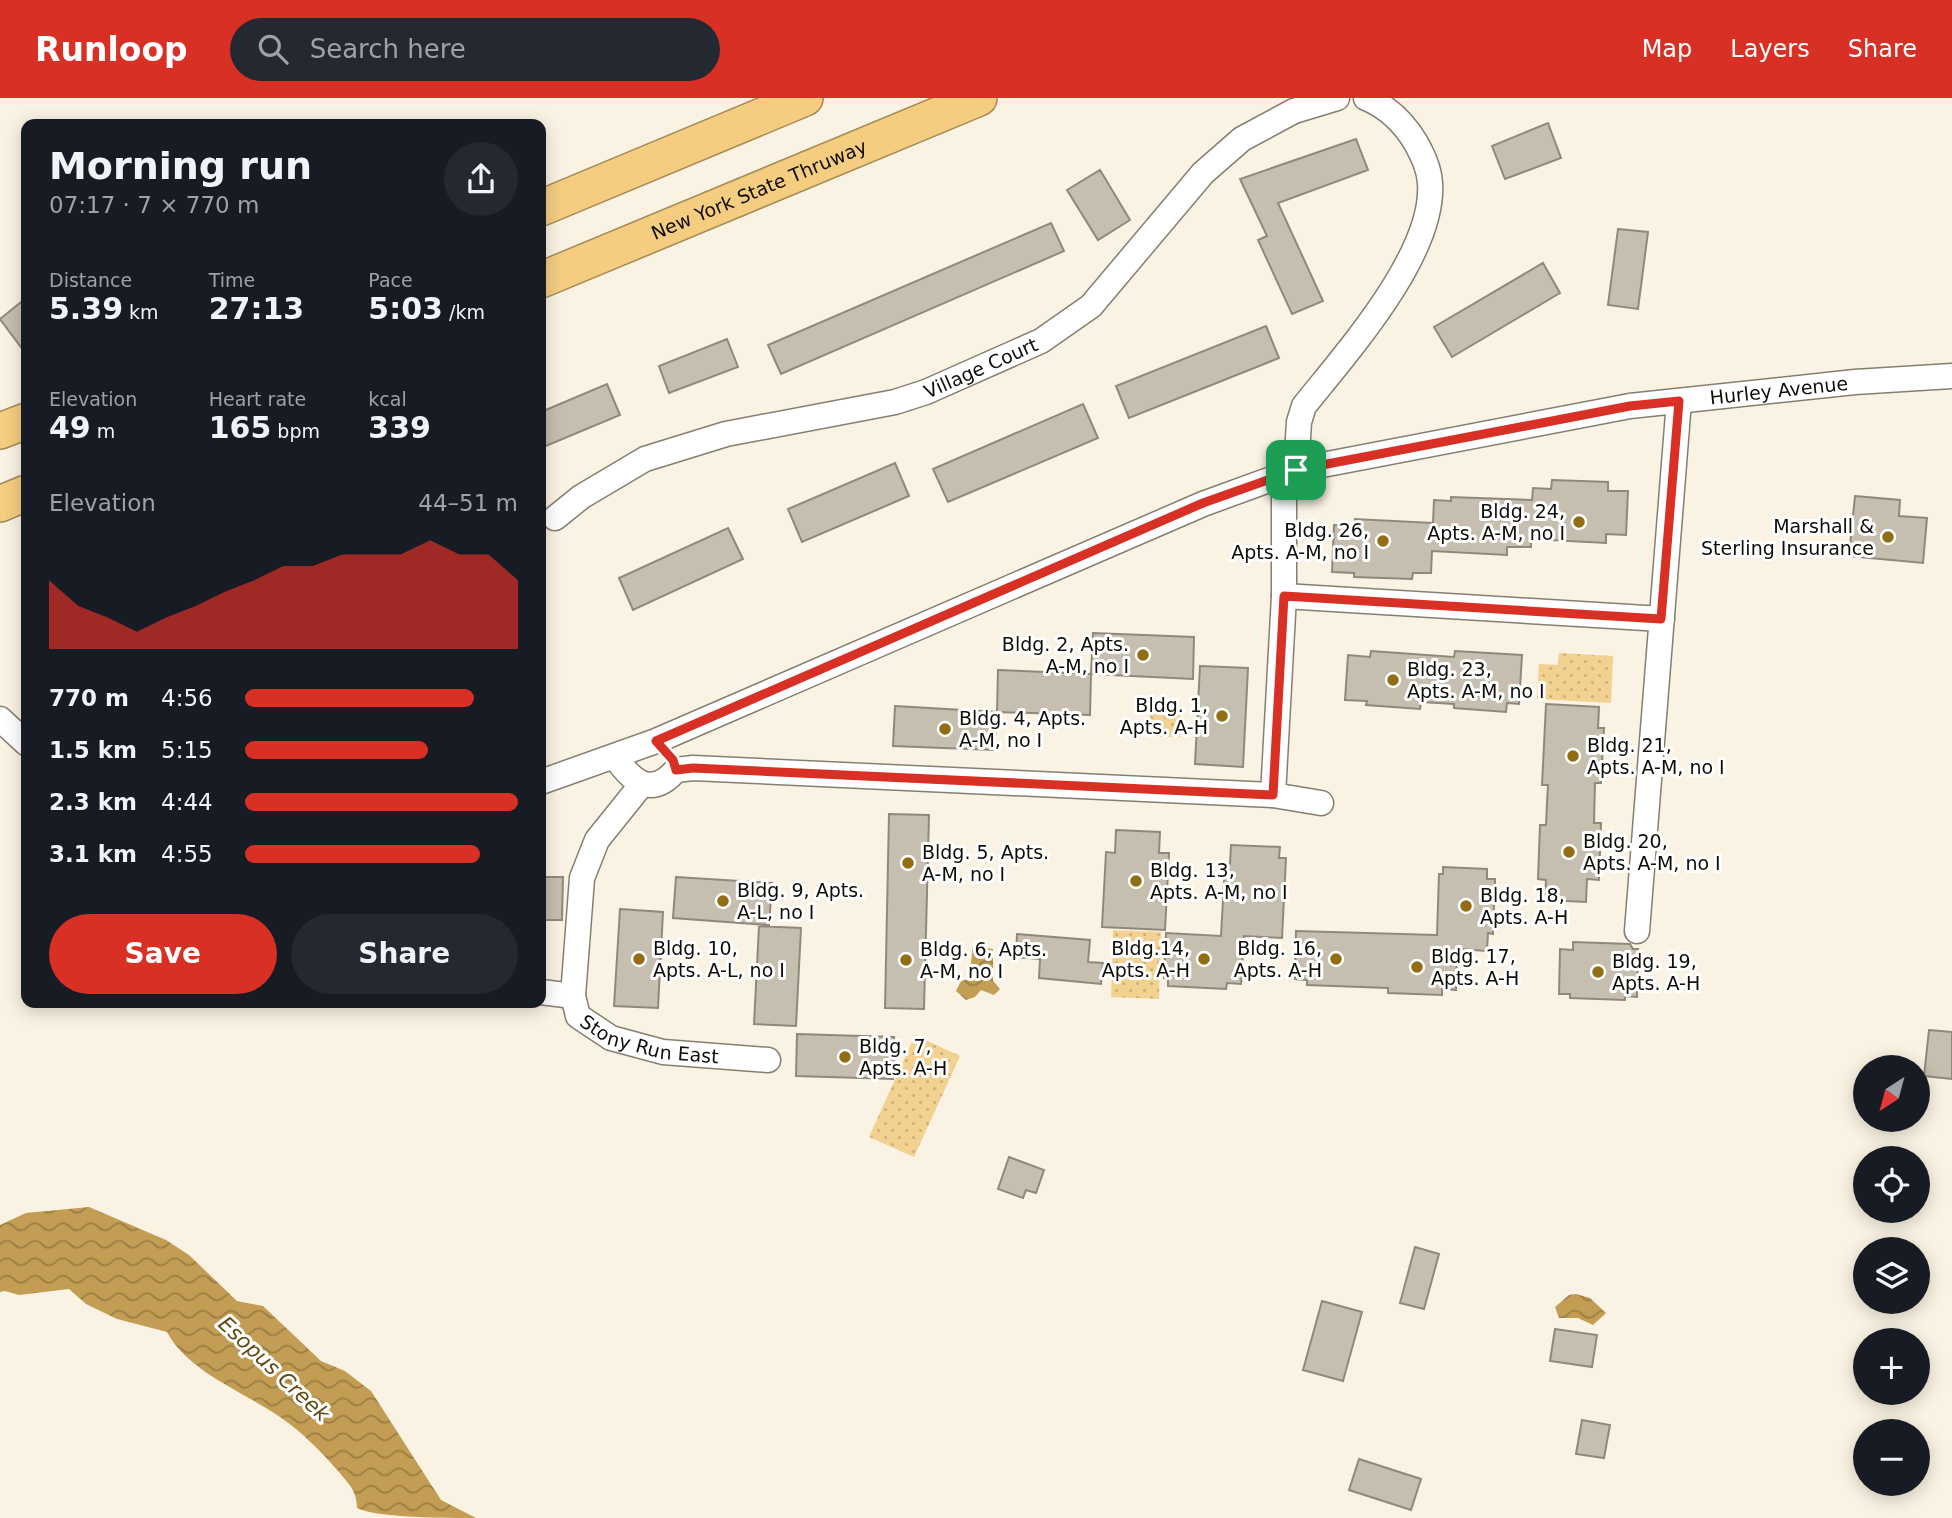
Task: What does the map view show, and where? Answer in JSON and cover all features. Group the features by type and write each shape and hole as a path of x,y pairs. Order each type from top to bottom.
{"highway":[{"path":"546,206 805,98"},
{"name":"New York State Thruway","path":"546,278 979,98"},
{"path":"0,431 21,423"},
{"path":"0,504 21,495"}],"street":[{"name":"Village Court","path":"555,517 581,497 645,459 726,434 895,402 926,392 1041,341 1091,306 1190,188 1242,139 1294,111 1337,98"},
{"path":"1273,795 1290,472 1299,422 1304,406 1402,277 1428,207 1430,183 1426,161 1408,130 1383,105 1366,98"},
{"name":"Hurley Avenue","path":"546,780 656,741 1203,503 1290,472 1630,406 1854,382 1952,376"},
{"path":"1637,931 1679,401"},
{"path":"1284,596 1661,619"},
{"path":"0,719 21,738"},
{"path":"656,741 673,760 676,770"},
{"path":"615,757 627,774 642,784 656,786 667,781 676,770 693,768 1273,795 1321,803"},
{"name":"Stony Run East","path":"642,784 597,840 582,878 573,996 578,1016 611,1038 663,1052 768,1060"},
{"path":"546,993 573,996"}],"shaded area":[{"path":"1559,653 1613,656 1611,703 1537,699 1539,664 1558,665"},
{"path":"1149,711 1180,711 1180,737 1149,737"},
{"path":"1113,930 1161,932 1159,999 1111,997"},
{"path":"915,1035 960,1056 914,1157 869,1137"}],"water":[{"path":"973,946 993,949 993,981 1000,989 994,995 981,990 975,997 966,1000 956,991 961,981 969,979"},
{"name":"Esopus Creek","path":"89,1207 166,1240 189,1255 237,1301 263,1306 321,1361 345,1371 371,1391 441,1500 476,1518 396,1516 357,1508 356,1497 349,1484 309,1440 274,1413 200,1368 176,1345 167,1332 117,1319 86,1304 69,1289 19,1295 0,1292 0,1225 26,1213"},
{"path":"1569,1295 1590,1298 1606,1313 1593,1325 1578,1318 1559,1318 1555,1307"}],"building":[{"path":"1548,123 1561,158 1505,179 1492,146"},
{"path":"1356,139 1368,170 1278,203 1323,301 1292,314 1258,240 1267,236 1240,179"},
{"path":"1100,170 1130,220 1098,240 1067,190"},
{"path":"1051,223 1064,251 781,374 768,345"},
{"path":"1618,229 1648,232 1638,309 1608,305"},
{"path":"1543,263 1560,293 1452,357 1434,327"},
{"path":"21,302 21,347 0,319"},
{"path":"1266,326 1279,358 1129,418 1116,386"},
{"path":"727,339 738,367 669,393 659,366"},
{"path":"607,384 620,415 546,446 546,410"},
{"path":"1083,404 1098,438 948,502 933,469"},
{"path":"895,463 909,496 802,542 788,509"},
{"path":"1552,480 1608,482 1608,491 1628,491 1626,535 1606,534 1606,543 1531,539 1531,547 1507,547 1507,555 1432,551 1431,573 1413,573 1412,579 1354,577 1354,573 1332,572 1334,525 1354,526 1355,519 1433,523 1434,500 1451,501 1451,497 1532,500 1533,488 1551,489"},
{"name":"Marshall & Sterling Insurance","path":"1855,496 1900,500 1899,516 1927,518 1923,563 1849,556"},
{"path":"728,528 743,559 633,610 619,578"},
{"name":"Bldg. 2, Apts. A-M, no I","path":"1093,633 1194,637 1193,679 1091,674"},
{"path":"1371,651 1454,657 1455,651 1522,655 1519,704 1507,703 1506,712 1454,708 1454,704 1421,702 1420,709 1366,705 1367,701 1345,700 1348,655 1370,657"},
{"name":"Bldg. 1, Apts. A-H","path":"1200,666 1248,668 1243,767 1195,764"},
{"path":"998,670 1091,674 1090,715 997,712"},
{"path":"1546,704 1599,707 1598,728 1604,728 1601,783 1595,783 1594,823 1601,823 1599,880 1587,879 1586,902 1545,900 1546,880 1538,879 1540,825 1546,825 1548,785 1542,785"},
{"name":"Bldg. 4, Apts. A-M, no I","path":"895,706 997,712 994,750 893,746"},
{"path":"889,814 929,815 924,1009 885,1008"},
{"name":"Bldg. 13, Apts. A-M, no I","path":"1116,830 1160,832 1159,853 1169,853 1165,930 1102,927 1106,852 1115,853"},
{"path":"1231,845 1280,847 1279,858 1286,858 1282,938 1244,936 1241,984 1227,983 1226,989 1168,986 1168,979 1164,978 1166,933 1221,936 1225,864 1230,864"},
{"path":"1443,867 1487,869 1487,879 1495,879 1493,934 1488,933 1487,951 1457,949 1456,990 1442,989 1442,995 1388,993 1388,988 1307,985 1307,980 1295,979 1296,931 1437,935 1439,874 1443,874"},
{"path":"546,877 563,877 562,920 546,920"},
{"name":"Bldg. 9, Apts. A-L, no I","path":"676,877 772,883 769,925 673,918"},
{"name":"Bldg. 10, Apts. A-L, no I","path":"620,909 663,912 658,1008 614,1006"},
{"path":"759,926 801,928 796,1026 754,1024"},
{"path":"1017,934 1090,940 1088,962 1103,963 1101,984 1039,978 1040,959 1016,957"},
{"name":"Bldg. 19, Apts. A-H","path":"1573,942 1630,944 1633,949 1638,949 1637,997 1625,996 1625,1000 1570,998 1570,994 1559,994 1560,949 1573,950"},
{"path":"1929,1030 1952,1032 1952,1079 1930,1077 1930,1055 1926,1055"},
{"name":"Bldg. 7, Apts. A-H","path":"797,1034 894,1037 893,1079 796,1076"},
{"path":"1009,1157 1044,1170 1036,1193 1026,1190 1023,1198 998,1189"},
{"path":"1415,1247 1439,1254 1424,1309 1400,1303"},
{"path":"1322,1301 1362,1312 1343,1381 1303,1370"},
{"path":"1555,1329 1597,1335 1592,1367 1550,1361"},
{"path":"1582,1420 1610,1425 1604,1458 1576,1454"},
{"path":"1359,1459 1421,1479 1411,1510 1349,1490"}],"place":[{"name":"Bldg. 24, Apts. A-M, no I","path":"1579,522"},
{"name":"Marshall & Sterling Insurance","path":"1888,537"},
{"name":"Bldg. 26, Apts. A-M, no I","path":"1383,541"},
{"name":"Bldg. 2, Apts. A-M, no I","path":"1143,655"},
{"name":"Bldg. 23, Apts. A-M, no I","path":"1393,680"},
{"name":"Bldg. 1, Apts. A-H","path":"1222,716"},
{"name":"Bldg. 4, Apts. A-M, no I","path":"945,729"},
{"name":"Bldg. 21, Apts. A-M, no I","path":"1573,756"},
{"name":"Bldg. 20, Apts. A-M, no I","path":"1569,852"},
{"name":"Bldg. 5, Apts. A-M, no I","path":"908,863"},
{"name":"Bldg. 13, Apts. A-M, no I","path":"1136,881"},
{"name":"Bldg. 9, Apts. A-L, no I","path":"723,901"},
{"name":"Bldg. 18, Apts. A-H","path":"1466,906"},
{"name":"Bldg. 10, Apts. A-L, no I","path":"639,959"},
{"name":"Bldg.14, Apts. A-H","path":"1204,959"},
{"name":"Bldg. 16, Apts. A-H","path":"1336,959"},
{"name":"Bldg. 6, Apts. A-M, no I","path":"906,960"},
{"name":"Bldg. 17, Apts. A-H","path":"1417,967"},
{"name":"Bldg. 19, Apts. A-H","path":"1598,972"},
{"name":"Bldg. 7, Apts. A-H","path":"845,1057"}],"route":[{"path":"1679,401 1661,619 1284,596 1273,795 989,780 693,768 676,770 673,760 656,741 1203,503 1296,470 1630,406 1679,401"}]}
